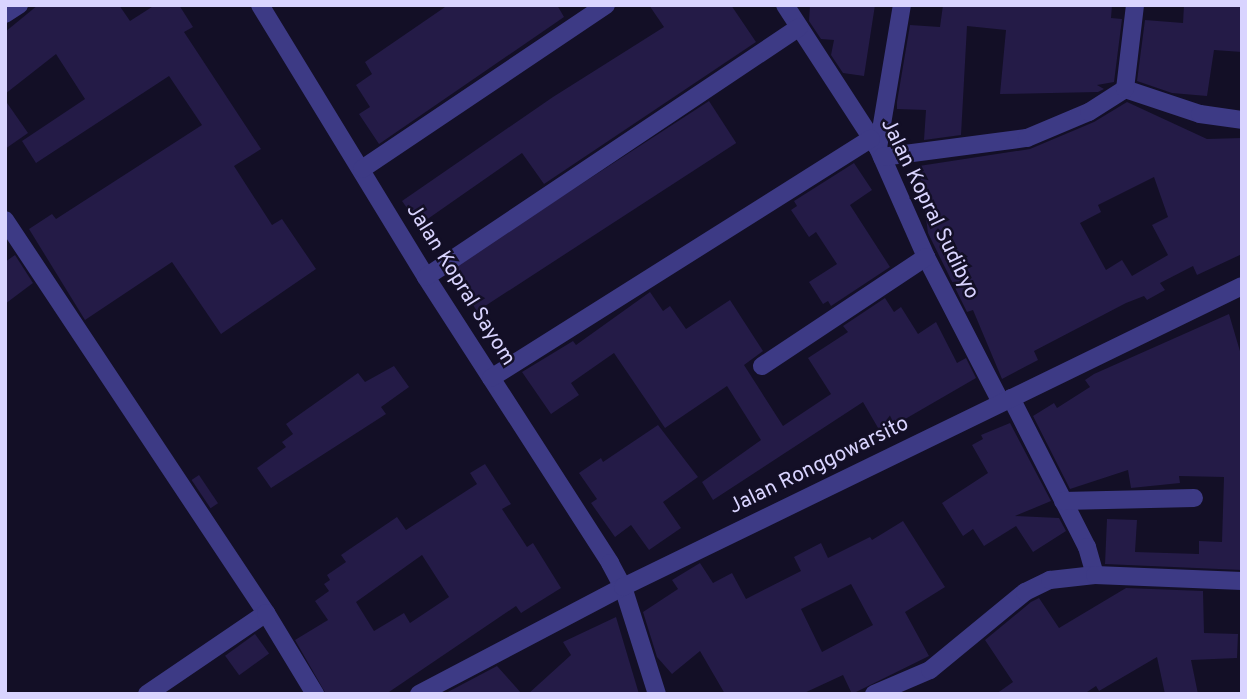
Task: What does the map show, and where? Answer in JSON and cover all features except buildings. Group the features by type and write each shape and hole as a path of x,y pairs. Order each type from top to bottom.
{"street":[{"path":"5,14 19,5"},
{"name":"Jalan Kopral Sayom","path":"260,5 426,276 623,587 657,694"},
{"path":"362,169 606,5"},
{"name":"Jalan Kopral Sudibyo","path":"785,5 877,148 926,257 1063,501 1087,547 1095,575"},
{"path":"877,148 902,5"},
{"path":"1125,89 1135,5"},
{"path":"426,276 799,27"},
{"path":"491,378 877,148 1027,138 1073,121 1125,89"},
{"path":"1125,89 1200,114 1242,120"},
{"path":"8,230 266,613 315,694"},
{"path":"762,366 926,257"},
{"name":"Jalan Ronggowarsito","path":"427,692 623,587 1242,286"},
{"path":"1063,501 1194,498"},
{"path":"874,694 930,670 1038,585 1062,577 1095,575 1242,580"},
{"path":"147,694 266,613"}]}
